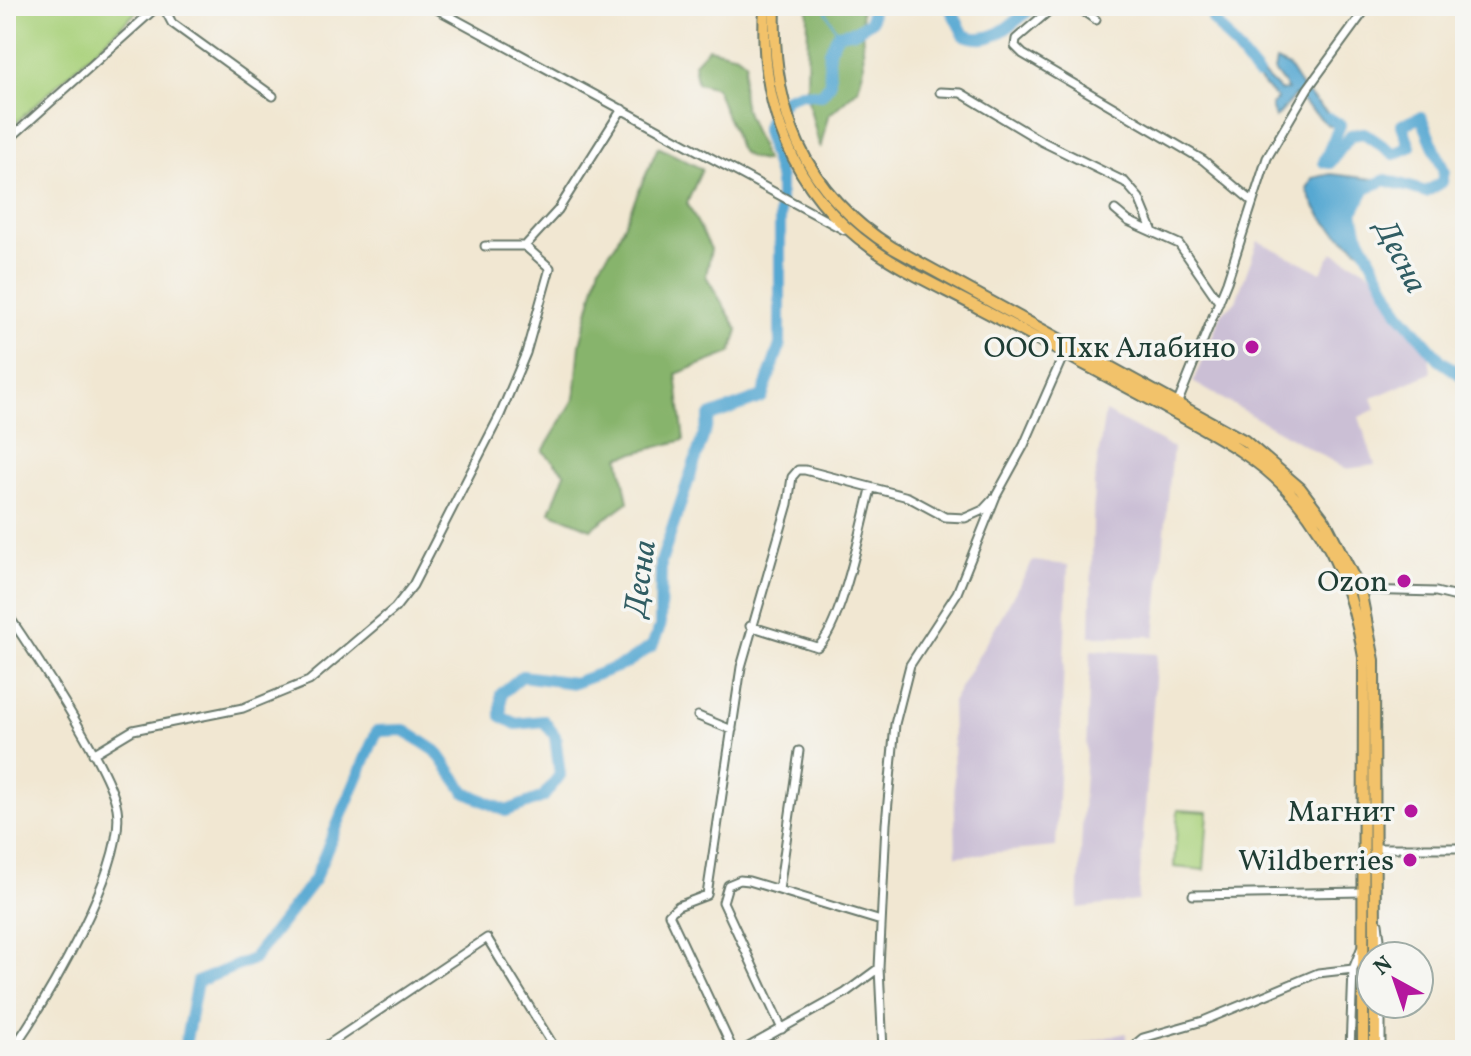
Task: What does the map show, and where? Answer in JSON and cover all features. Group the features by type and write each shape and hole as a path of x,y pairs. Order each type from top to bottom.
{"highway":[{"path":"765,6 775,117 796,166 818,188 893,248 1245,441 1300,488 1335,537 1360,590 1374,660 1375,940"},
{"path":"768,45 775,6"},
{"path":"818,188 858,237 887,258 1249,456 1295,497 1327,542 1352,600 1364,657 1363,940"},
{"path":"1363,1020 1363,1050"},
{"path":"1375,1020 1375,1050"}],"street":[{"path":"6,142 160,6 172,23 273,96"},
{"path":"431,6 858,237"},
{"path":"1060,6 1051,9 1016,39 1015,46 1023,54 1203,160 1252,201"},
{"path":"1076,6 1096,20"},
{"path":"1178,402 1219,302 1267,158 1308,88 1368,6"},
{"path":"940,92 961,93 1041,141 1125,182 1139,198 1153,232"},
{"path":"525,246 558,210 622,109"},
{"path":"1115,210 1128,221 1179,244 1219,302"},
{"path":"93,754 133,730 243,708 309,681 395,608 413,585 478,459 526,353 550,268 525,246 485,246"},
{"path":"883,1050 879,968 881,921 895,724 910,665 957,593 996,496 1024,445 1064,354"},
{"path":"733,1050 669,914 678,906 707,895 750,626 795,473 805,470 908,497 945,517 965,518 983,510 996,496"},
{"path":"750,626 817,647 827,639 838,611 871,489"},
{"path":"1360,590 1436,592 1465,599"},
{"path":"6,612 93,754 115,798 118,821 115,839 74,947 40,1010 12,1050"},
{"path":"698,716 732,730"},
{"path":"779,890 799,751"},
{"path":"1376,848 1465,848"},
{"path":"782,1029 723,902 727,887 740,880 881,921"},
{"path":"1193,895 1363,892"},
{"path":"1375,913 1382,940"},
{"path":"320,1050 487,938 556,1050"},
{"path":"1350,1050 1355,964"},
{"path":"743,1050 845,993 879,968"},
{"path":"1137,1050 1137,1043 1143,1038 1203,1021 1318,973 1353,969"},
{"path":"1381,1020 1381,1050"},
{"path":"1006,1050 1025,1047"}],"shaded area":[{"path":"1258,241 1321,272 1333,252 1371,273 1395,315 1429,353 1431,373 1372,398 1376,409 1359,417 1375,465 1346,469 1193,382 1222,313 1236,301"},
{"path":"1105,412 1173,448 1155,636 1090,636 1094,484"},
{"path":"1033,561 1068,565 1056,847 956,856 952,702"},
{"path":"1091,650 1157,654 1138,901 1078,908"},
{"path":"1126,1033 1129,1050 1051,1050"}],"green space":[{"path":"6,6 143,6 6,132"},
{"path":"808,6 861,6 864,67 858,89 828,116 820,149 807,96"},
{"path":"708,48 737,55 746,62 742,92 744,103 765,161 742,152 716,88 697,83 694,63"},
{"path":"658,147 702,169 687,203 711,249 706,276 738,330 731,353 676,374 684,440 619,457 628,502 591,529 550,512 565,473 543,451 575,398 580,344 600,265 616,243"},
{"path":"1178,810 1208,812 1204,870 1174,867"}],"water":[{"path":"1276,61 1289,67 1303,89 1340,125 1329,126 1295,95 1275,118 1271,106 1277,99 1248,68 1247,62 1251,62 1280,91 1288,90 1274,71"},
{"path":"1331,174 1389,181 1365,188 1357,208 1358,231 1370,258 1332,228 1312,201 1307,189 1312,178"}],"waterway":[{"path":"823,6 838,34"},
{"name":"Десна","path":"180,1050 185,1045 197,982 253,959 314,880 377,731 404,730 436,751 465,792 506,811 543,797 560,775 555,736 544,721 516,724 501,716 501,694 522,676 574,683 625,664 652,646 660,627 661,562 710,416 762,397 780,345 780,179 766,131 771,116 787,98 801,93 821,95 830,84 829,51 838,34 856,31 871,21 872,6"},
{"name":"Десна","path":"949,6 964,35 974,38 993,36 1034,6"},
{"name":"Десна","path":"1220,6 1213,19 1257,74"},
{"name":"Десна","path":"1329,118 1340,125 1324,162 1330,163 1351,135 1364,133 1394,154 1410,147 1402,125 1421,117 1444,171 1442,182 1426,192 1386,180 1365,188 1353,212 1357,232 1399,312 1441,361 1465,378"}],"place":[{"name":"ООО Пхк Алабино","path":"1252,347"},
{"name":"Ozon","path":"1404,581"},
{"name":"Магнит","path":"1411,811"},
{"name":"Wildberries","path":"1410,860"}]}
